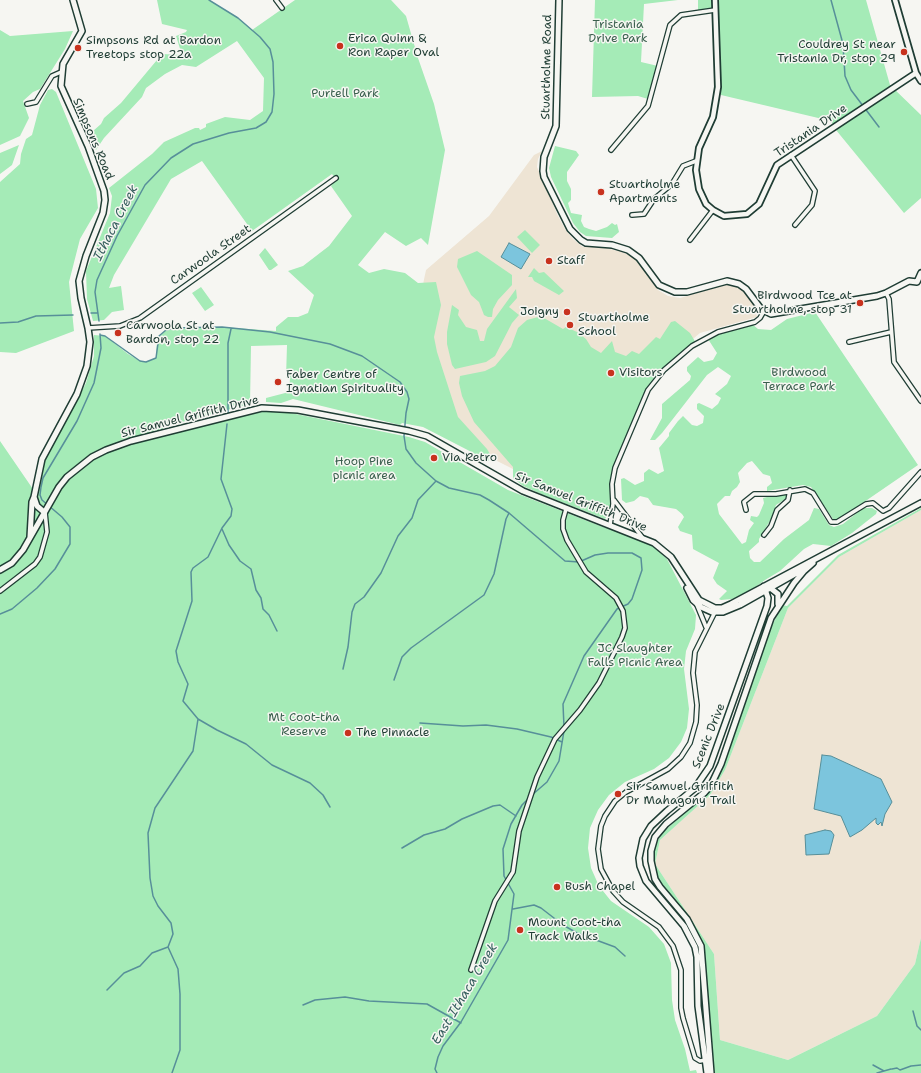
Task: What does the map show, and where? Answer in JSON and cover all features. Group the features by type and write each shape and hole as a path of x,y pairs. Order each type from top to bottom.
{"main road":[{"name":"Simpsons Road","path":"30,538 32,502 40,467 46,450 71,406 84,378 90,342 79,281 86,256 103,212 104,191 88,146 62,91 61,72 63,64 82,31 73,0"},
{"name":"Stuartholme Road","path":"559,0 556,126 544,157 543,171 544,177 570,229 575,235 586,242 612,245 628,250 639,258 659,285 670,291 687,292 723,282 736,282 746,289 764,311"},
{"path":"764,311 771,314 778,314 886,293 909,281 919,283 921,272"},
{"name":"Sir Samuel Griffith Drive","path":"0,570 17,558 47,507 67,477 86,462 106,450 131,441 262,408 298,410 409,431 438,442 511,485 566,509 642,537 658,545 671,557 700,601 717,610"},
{"path":"34,497 37,506 47,507"},
{"path":"684,578 690,595 697,604 705,610 717,610 764,589 921,503"},
{"path":"764,589 772,588 827,554"},
{"name":"Scenic Drive","path":"774,612 798,577 814,563"},
{"name":"Scenic Drive","path":"710,1054 701,946 690,924 655,879 651,861 651,851 655,837 666,824 704,793 711,785 721,764 765,634 779,599 777,592 772,588"},
{"name":"Scenic Drive","path":"706,1060 698,1003 697,957 695,946 684,926 646,881 640,866 640,853 644,839 652,826 667,811 695,788 710,766 768,606 764,589"},
{"path":"707,1073 706,1060 710,1054"},
{"path":"710,1054 711,1073"}],"street":[{"path":"276,0 282,8"},
{"path":"690,240 713,210 706,204 699,189 696,161 702,140 713,117 718,87 715,0"},
{"path":"896,0 916,73 921,81"},
{"path":"611,150 648,106 670,25 681,15 715,10"},
{"path":"27,104 36,102 52,76 61,72"},
{"name":"Tristania Drive","path":"713,210 724,216 747,214 759,204 777,165 878,100 916,73"},
{"path":"791,156 815,191 812,205 795,225"},
{"path":"632,215 644,214 654,199 672,184 682,166 696,161"},
{"name":"Carwoola Street","path":"88,328 128,324 140,318 336,178"},
{"path":"886,293 889,299 894,362 921,401"},
{"path":"610,525 615,468 648,390 664,370 705,337 755,322 760,318 764,311"},
{"path":"848,342 891,332"},
{"path":"746,510 744,502 754,494 776,494 790,490 805,489 809,490 831,522 837,522 869,503 873,503 881,511 889,508 921,472"},
{"path":"764,535 771,526 777,510 788,500 790,490"},
{"path":"612,493 617,506 642,537"},
{"path":"0,591 31,568 40,557 47,532 47,507"},
{"path":"471,970 495,901 513,872 519,831 537,777 554,740 599,683 625,628 623,611 613,594 586,572 583,564 567,540 563,529 563,520 566,509"},
{"path":"697,604 705,621 705,630"},
{"path":"706,1060 696,1059 681,1008 681,970 673,946 659,927 623,902 613,891 601,869 598,849 601,826 605,816 616,801 626,792 668,769 681,757 690,743 696,718 694,660 696,648 717,610"}],"shaded area":[{"name":"Stuartholme School","path":"542,151 538,159 537,167 565,229 573,239 583,247 603,247 625,253 636,260 658,290 668,296 680,298 726,285 735,286 741,289 755,307 757,317 700,333 652,373 607,480 604,515 416,420 422,289 426,270 489,216 534,155"},
{"path":"921,510 921,938 915,964 877,1016 788,1060 720,1040 714,954 655,864 660,840 710,795 725,770 788,608 839,557"}],"green space":[{"name":"Mt Coot-tha Reserve","path":"157,0 209,0 238,18 252,30 295,0 391,0 406,16 418,58 434,104 445,150 428,245 421,238 406,246 385,232 358,265 369,273 384,269 405,273 418,283 436,282 441,305 434,337 437,352 458,417 487,449 490,454 489,461 423,427 402,423 400,425 293,399 281,403 266,402 266,398 289,392 290,378 286,378 287,345 251,346 250,404 163,427 163,434 262,412 281,411 409,437 425,442 508,490 603,527 639,538 653,546 667,559 696,615 695,629 686,651 684,669 689,709 687,728 681,742 669,758 654,769 625,782 609,795 598,810 590,828 588,848 591,868 599,886 611,901 649,927 664,944 671,963 672,1000 675,1020 685,1049 690,1071 696,1070 697,1073 0,1073 0,441 37,495 43,467 51,445 67,420 86,383 94,356 94,335 105,336 128,354 140,361 146,362 156,358 157,339 166,330 222,327 276,331 276,327 288,317 298,317 308,313 314,295 288,271 303,266 329,246 352,216 331,186 336,179 332,174 252,231 202,161 171,179 114,275 109,288 121,286 124,310 112,312 104,320 93,321 87,299 86,271 110,213 112,196 109,188 152,154 164,142 195,128 199,128 200,130 206,127 206,124 225,117 250,120 263,111 264,78 237,41 196,67 182,65 165,74 146,88 142,97 104,138 96,150 88,131 93,131 101,124 104,118 121,103 162,54 182,55 176,36 186,32 187,30 162,24"},
{"name":"Tristania Drive Park","path":"595,0 678,0 644,4 641,62 658,66 648,99 638,96 592,97"},
{"path":"698,0 866,0 890,85 921,115 921,198 904,213 836,130 831,121 721,95 717,9 698,10"},
{"path":"0,30 10,36 73,31 65,49 40,89 33,92 23,101 29,118 20,136 0,145"},
{"path":"52,89 56,92 96,189 98,208 80,239 69,282 74,331 16,353 0,352 0,182 20,164 21,154 26,139 32,135 40,105 48,90"},
{"path":"19,145 12,165 0,174 0,153"},
{"path":"555,146 576,151 579,155 567,172 567,181 571,189 571,200 568,203 571,213 582,215 581,221 584,227 596,231 607,227 612,223 615,225 617,224 619,232 612,238 586,236 580,232 573,223 551,177 549,168"},
{"path":"525,230 540,245 532,253 517,237"},
{"path":"265,248 278,265 271,270 269,270 259,255"},
{"path":"477,251 512,275 512,285 498,300 493,309 492,317 484,315 479,302 471,295 457,267 458,259"},
{"path":"534,268 539,273 544,272 564,291 559,295 534,281 532,277 528,277"},
{"path":"201,287 214,305 205,311 192,293"},
{"path":"516,289 517,298 509,307 519,315 512,323 495,356 486,362 455,369 452,365 447,344 447,332 452,305 459,310 458,315 466,327 477,330 480,341 484,341 487,329"},
{"name":"Birdwood Terrace Park","path":"815,312 918,465 835,522 811,487 803,485 767,491 767,487 772,483 770,476 763,474 752,461 747,463 738,473 740,482 737,487 732,491 730,496 725,496 717,504 719,514 742,544 746,542 749,530 754,523 750,520 751,516 757,517 759,515 764,503 763,498 783,493 787,495 787,498 776,505 771,519 759,539 759,542 749,551 750,558 754,562 760,562 784,539 809,520 814,508 819,509 829,525 834,527 843,524 863,508 872,508 877,511 876,514 852,533 831,546 813,544 804,549 780,571 750,591 732,599 721,600 719,599 727,591 717,584 713,578 719,563 693,549 692,535 680,531 678,527 684,517 682,514 676,509 653,505 648,498 640,496 634,501 626,503 622,500 621,479 624,478 635,485 644,481 644,473 649,469 658,474 664,471 659,448 669,436 669,433 678,421 683,416 692,425 697,426 703,423 704,416 697,409 697,404 699,403 712,409 718,404 721,398 715,394 727,384 731,376 718,367 707,375 662,433 655,440 650,440 662,418 662,404 690,380 691,376 687,371 687,367 698,357 704,362 713,360 717,353 708,339 710,339 710,336 752,324 758,329 771,330 787,319"},
{"path":"538,317 544,318 563,329 566,327 577,332 586,339 591,347 601,353 612,341 615,352 626,356 632,351 639,354 656,337 660,339 671,322 675,321 690,333 696,343 664,370 648,390 611,478 610,509 605,519 523,486 513,478 513,467 474,422 462,396 459,383 460,376 485,371 495,366 511,347 518,328 527,320"},
{"path":"921,508 921,510 839,557 788,608 725,770 710,795 660,840 655,864 714,954 720,1040 788,1060 877,1016 915,964 921,938 921,1073 714,1073 705,959 702,944 693,925 656,876 653,856 655,846 662,833 705,795 715,783 725,761 769,632 782,605 787,606 838,555"}],"water":[{"path":"509,243 530,254 521,269 501,257"},
{"path":"822,755 831,756 881,779 892,802 885,814 882,826 881,822 878,825 876,823 876,818 862,830 850,837 841,816 814,809"},
{"path":"825,830 831,831 834,835 829,854 806,855 805,835"}],"waterway":[{"name":"Ithaca Creek","path":"99,321 95,292 97,280 117,236 145,185 171,158 193,144 229,133 256,128 266,122 272,112 274,94 273,62 270,49 260,37 238,18 209,0"},
{"path":"831,0 843,44 845,76 851,90 879,127"},
{"name":"Ithaca Creek","path":"91,313 98,313"},
{"path":"0,323 18,322 36,316 73,315"},
{"name":"East Ithaca Creek","path":"100,335 105,336 140,361 146,362 156,358 159,336 166,330 174,328 222,327 270,332 330,344 362,356 400,382 407,392 409,399 404,436 406,449 416,463 436,481 449,488 480,495 489,500 509,513 565,561 579,562 595,555 608,553 632,553 641,558 642,570 632,599 628,604 617,609 584,656 563,704 564,727"},
{"path":"228,413 228,343 231,329"},
{"path":"0,614 12,609 37,588 55,569 70,544 70,527 62,517 42,500 40,495 41,487 43,478 77,421 94,383 101,348 100,334"},
{"path":"172,1073 180,1050 180,994 178,969 168,947 173,934 171,923 158,906 153,896 150,878 148,833 155,808 193,751 198,719 183,701 188,684 178,662 176,651 192,601 191,572 193,568 208,557 222,528 231,516 232,509 221,479 227,424"},
{"path":"343,669 348,647 352,612 355,604 364,597 381,573 398,536 412,518 418,500 436,481"},
{"path":"394,680 402,657 411,648 484,595 494,574 506,519 509,513"},
{"path":"222,529 229,545 240,561 251,569 256,590 261,598 263,609 269,615 277,631"},
{"path":"198,719 246,744 272,765 310,783 323,795 330,807"},
{"path":"420,723 463,726 486,725 517,729 551,737 562,742"},
{"name":"East Ithaca Creek","path":"532,795 547,782 559,761 564,731"},
{"name":"East Ithaca Creek","path":"437,1073 435,1069 443,1046 461,1022 508,940 514,894 504,876 503,849 511,824 522,805 528,799"},
{"path":"402,848 424,835 445,829 462,819 493,806 500,805 516,816"},
{"path":"513,909 534,905 541,908 563,925 577,933 615,947 625,956"},
{"path":"107,990 124,973 140,966 152,953 168,947"},
{"path":"303,1005 315,1000 345,997 369,1001 427,1004 461,1023"},
{"path":"913,1011 917,1026 921,1030"},
{"path":"873,1065 884,1071"},
{"path":"892,1069 897,1068 900,1070 911,1066 921,1065"},
{"path":"877,1073 891,1069"}],"place":[{"name":"Erica Quinn & Ron Raper Oval","path":"340,46"},
{"name":"Simpsons Rd at Bardon Treetops stop 22a","path":"78,48"},
{"name":"Couldrey St near Tristania Dr, stop 29","path":"904,52"},
{"name":"Stuartholme Apartments","path":"601,192"},
{"name":"Staff","path":"549,261"},
{"name":"Birdwood Tce at Stuartholme, stop 31","path":"860,303"},
{"name":"Joigny","path":"567,312"},
{"name":"Stuartholme School","path":"570,325"},
{"name":"Carwoola St at Bardon, stop 22","path":"118,333"},
{"name":"Visitors","path":"611,373"},
{"name":"Faber Centre of Ignatian Spirituality","path":"278,382"},
{"name":"Via Retro","path":"434,458"},
{"name":"The Pinnacle","path":"348,733"},
{"name":"Sir Samuel Griffith Dr Mahagony Trail","path":"618,794"},
{"name":"Bush Chapel","path":"557,887"},
{"name":"Mount Coot-tha Track Walks","path":"520,930"}],"park label":[{"name":"Purtell Park","path":"345,94"},
{"name":"Hoop Pine picnic area","path":"364,469"},
{"name":"JC Slaughter Falls Picnic Area","path":"635,656"}]}
